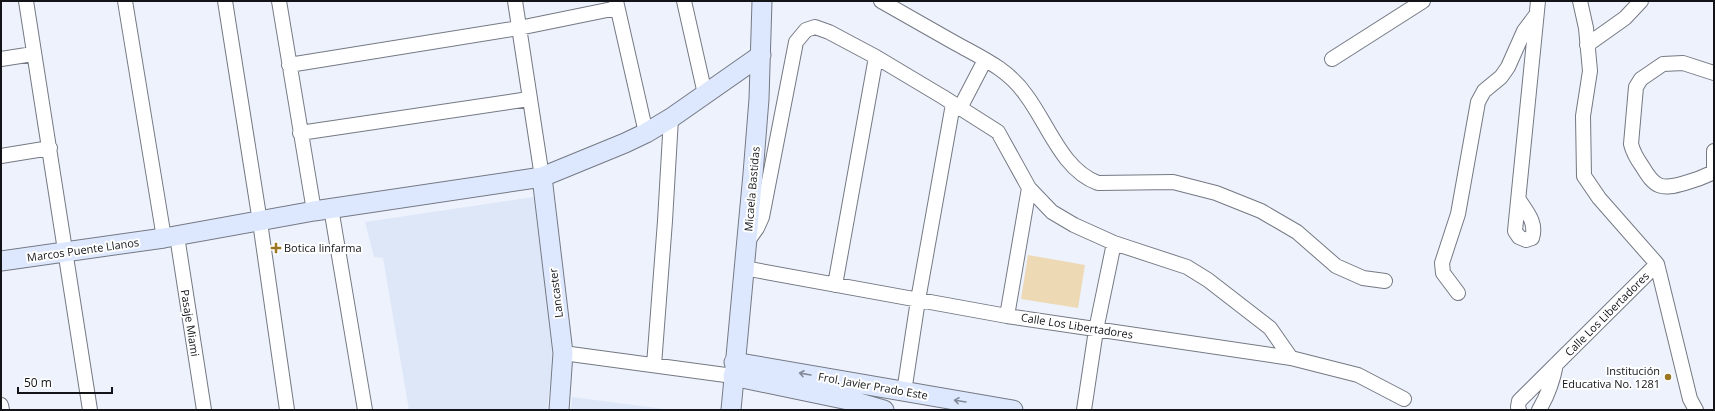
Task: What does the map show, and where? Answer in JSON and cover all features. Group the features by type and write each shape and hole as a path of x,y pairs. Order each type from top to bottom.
{"street":[{"path":"26,1 33,54 50,148 90,410"},
{"name":"Pasaje Miami","path":"125,1 204,410"},
{"path":"225,1 260,222 287,410"},
{"path":"279,1 300,133 323,210 364,410"},
{"path":"515,1 542,177"},
{"path":"684,1 705,94"},
{"name":"Micaela Bastidas","path":"731,410 733,369 753,174 761,55 762,1"},
{"path":"881,1 1008,74 1022,90 1051,137 1080,174 1089,180 1098,183 1173,182 1216,193 1260,211 1297,232 1336,266 1363,278 1385,281"},
{"path":"1332,59 1423,1"},
{"path":"1519,200 1538,1"},
{"path":"1580,1 1586,28 1590,70 1583,116 1584,176 1599,198 1657,264 1690,399 1696,410"},
{"path":"1587,45 1625,18 1642,1"},
{"path":"289,65 519,28 616,5 646,133"},
{"path":"1458,293 1444,273 1442,263 1458,214 1478,102 1484,91 1501,77 1508,67 1524,31 1536,15"},
{"path":"747,242 757,228 762,217 796,42 801,34 806,30 815,27 829,32 876,57 998,132 1030,188 1052,212 1074,225 1114,243 1187,267 1208,280 1270,328 1292,358"},
{"path":"1,59 33,54"},
{"name":"Marcos Puente Llanos","path":"1,261 170,237 446,190 542,177 646,133 671,118 761,55"},
{"path":"835,285 876,57"},
{"path":"904,392 918,300 957,106 985,60"},
{"path":"1714,73 1683,63 1663,64 1641,79 1636,87 1631,144 1633,151 1649,179 1658,185 1668,188 1702,179 1714,172 1714,151"},
{"path":"300,133 529,99"},
{"path":"654,365 671,118"},
{"path":"1,156 50,148"},
{"name":"Lancaster","path":"542,177 563,353 559,410"},
{"path":"1007,316 1030,188"},
{"path":"1084,410 1096,330 1114,243"},
{"name":"Calle Los Libertadores","path":"1519,410 1519,401 1657,264"},
{"name":"Calle Los Libertadores","path":"744,268 1007,316 1292,358 1358,375 1404,399"},
{"path":"563,353 654,365 733,369 853,405 884,410"},
{"name":"Calle Los Libertadores","path":"1539,410 1546,398 1552,382 1556,364"},
{"name":"Frol. Javier Prado Este","path":"733,369 904,392 988,408 1012,410"},
{"path":"1,405 2,410"}],"shaded area":[{"path":"534,197 551,314 552,367 547,410 409,410 383,258 374,257 365,222"},
{"path":"1028,255 1085,265 1078,308 1021,299"},
{"path":"572,397 672,410 571,410"}],"place":[{"name":"Botica linfarma","path":"276,248"},
{"name":"Institución Educativa No. 1281","path":"1668,377"}]}
